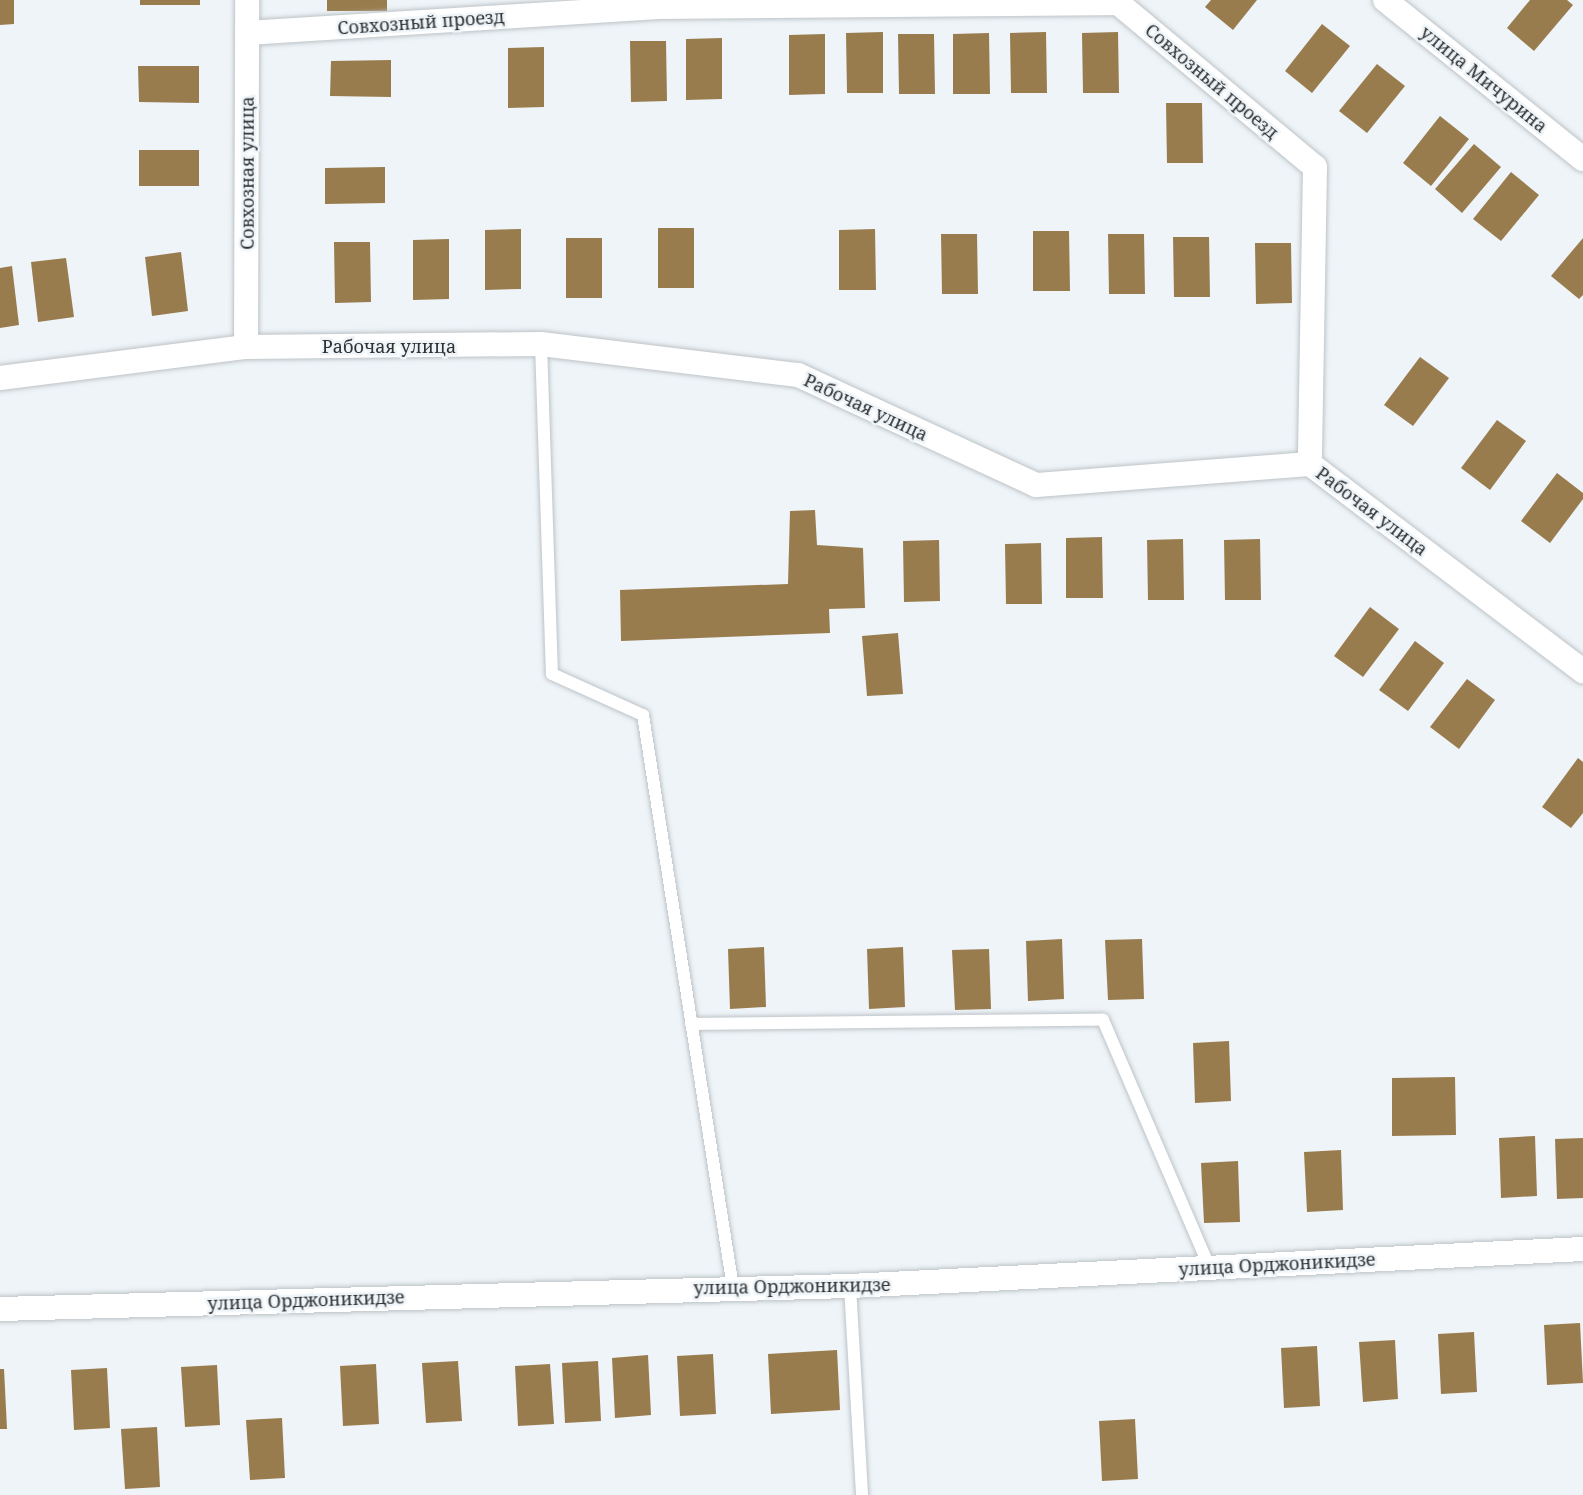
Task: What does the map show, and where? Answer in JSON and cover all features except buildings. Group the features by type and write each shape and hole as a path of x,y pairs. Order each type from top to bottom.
{"street":[{"name":"Совхозная улица","path":"246,347 247,0"},
{"name":"улица Мичурина","path":"1385,0 1583,159"},
{"name":"Совхозный проезд","path":"247,33 666,3 1118,3 1315,167 1310,464"},
{"name":"Рабочая улица","path":"0,378 246,347 541,344 798,375 1036,485 1310,464 1583,671"},
{"name":"улица Орджоникидзе","path":"0,1309 850,1286 1583,1249"}],"lane":[{"path":"541,344 552,674 643,715 733,1288"},
{"path":"691,1024 1102,1020 1210,1268"},
{"path":"850,1286 862,1495"}]}
